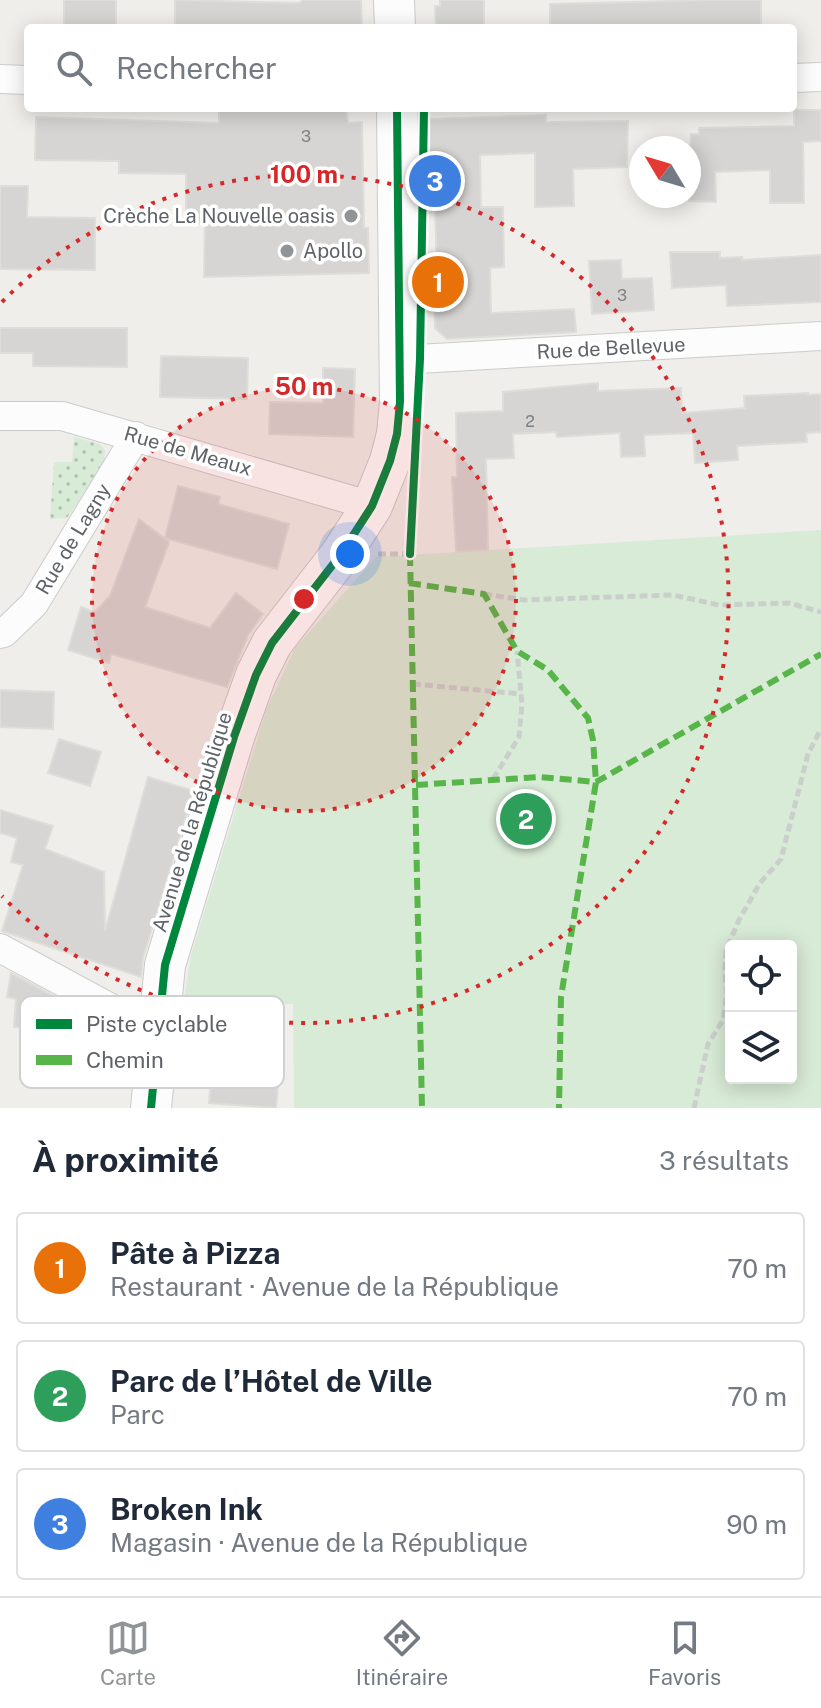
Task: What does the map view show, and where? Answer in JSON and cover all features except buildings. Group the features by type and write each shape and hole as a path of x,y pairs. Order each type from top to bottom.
{"street":[{"path":"394,0 395,24"},
{"path":"797,78 821,77"},
{"path":"0,79 24,80"},
{"name":"Avenue de la République","path":"161,996 165,965 234,737 256,675 272,643 341,554 372,506 397,434 400,360 397,112"},
{"name":"Rue de Bellevue","path":"400,360 821,336"},
{"name":"Rue de Meaux","path":"0,416 62,416 372,506"},
{"name":"Rue de Lagny","path":"0,634 34,604 136,436"},
{"path":"0,948 89,996"},
{"name":"Avenue de la République","path":"151,1108 153,1088"}],"path":[{"path":"410,554 411,540"},
{"path":"484,594 524,600 673,595 719,605 789,603 821,612"},
{"path":"493,779 519,737 521,694 517,651"},
{"path":"413,684 521,694"},
{"path":"694,1108 708,1044 723,1020 727,993 726,950 760,883 781,859 808,754 821,729"}],"green space":[{"path":"74,437 100,444 105,450 104,464 67,518 50,519 54,462 72,462"},
{"path":"821,530 821,1108 294,1108 293,1004 284,1004 284,996 185,996 191,955 266,710 295,648 376,557"}],"marked path":[{"path":"410,554 422,1108"},
{"path":"409,583 484,594 517,651 548,670 588,718 596,782 561,997 559,1108"},
{"path":"416,785 540,777 596,782 821,654"}],"cycle path":[{"path":"162,996 165,965 234,737 256,675 272,643 341,554 372,506 390,461 400,402 397,112"},
{"path":"410,554 420,359 424,112"},
{"path":"151,1108 153,1088"}],"place":[{"name":"Broken Ink","path":"435,181"},
{"name":"Crèche La Nouvelle oasis","path":"351,216"},
{"name":"Apollo","path":"287,251"},
{"name":"Pâte à Pizza","path":"438,282"},
{"name":"Parc de l’Hôtel de Ville","path":"526,819"}]}
